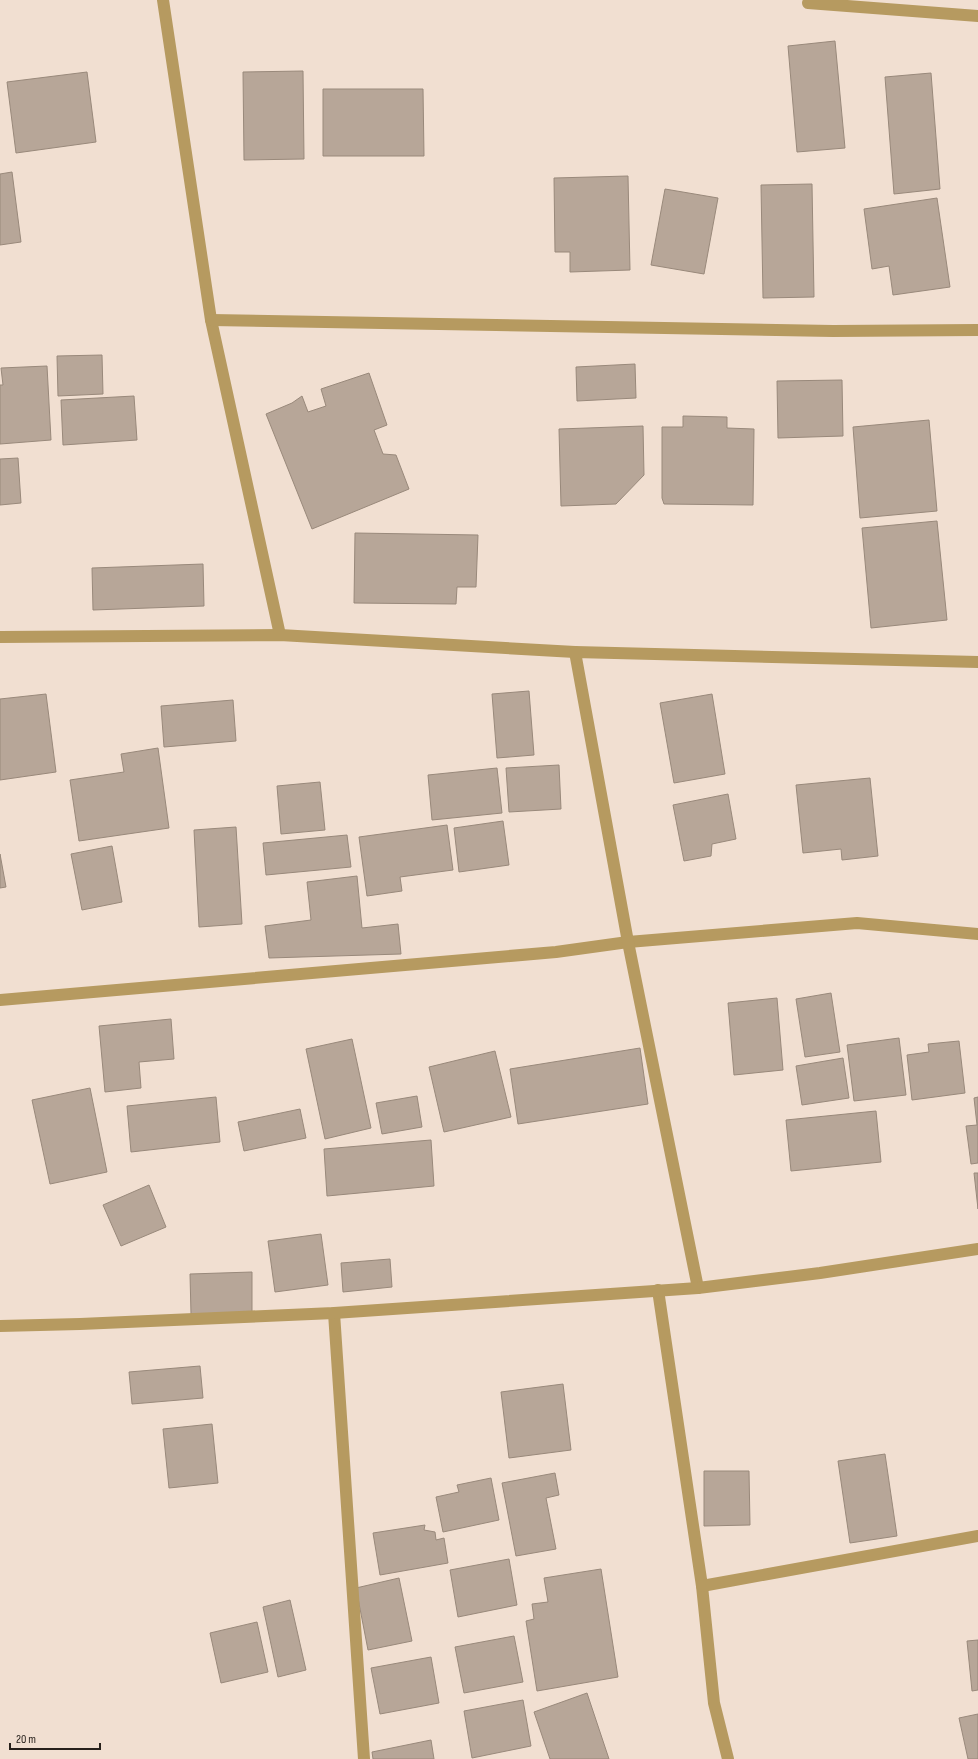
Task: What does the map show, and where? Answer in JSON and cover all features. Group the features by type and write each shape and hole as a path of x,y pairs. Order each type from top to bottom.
{"street":[{"path":"163,0 211,320 280,635"},
{"path":"808,3 978,16"},
{"path":"211,320 825,330 978,330"},
{"path":"0,637 280,635 575,652 978,662"},
{"path":"575,652 628,942 698,1288"},
{"path":"0,1000 556,952 628,942 858,923 978,934"},
{"path":"0,1326 334,1313 698,1288 820,1273 978,1249"},
{"path":"658,1290 702,1586 714,1702 728,1759"},
{"path":"334,1313 364,1759"},
{"path":"702,1586 978,1536"}],"building":[{"path":"835,41 845,148 797,152 788,46"},
{"path":"303,71 304,159 244,160 243,72"},
{"path":"87,72 96,142 16,153 7,82"},
{"path":"931,73 940,189 894,194 885,77"},
{"path":"323,89 423,89 424,156 323,156"},
{"path":"12,172 21,242 0,245 0,174"},
{"path":"628,176 630,270 570,272 570,252 555,252 554,178"},
{"path":"812,184 814,297 763,298 761,185"},
{"path":"665,189 718,198 704,274 651,265"},
{"path":"937,198 950,287 893,295 889,266 872,269 864,209"},
{"path":"102,355 103,394 58,396 57,356"},
{"path":"635,364 636,398 577,401 576,367"},
{"path":"47,366 51,440 0,444 0,385 3,385 1,368"},
{"path":"369,373 387,425 374,430 383,454 396,455 409,489 312,529 266,414 292,403 302,396 308,412 326,406 321,389"},
{"path":"842,380 843,436 778,438 777,381"},
{"path":"134,396 137,440 63,445 61,400"},
{"path":"683,416 727,417 727,428 754,429 753,505 664,504 662,498 662,427 683,427"},
{"path":"929,420 937,511 860,518 853,427"},
{"path":"643,426 644,475 616,504 561,506 559,429"},
{"path":"18,458 21,503 0,505 0,459"},
{"path":"937,521 947,620 871,628 862,528"},
{"path":"355,533 478,535 476,587 457,587 456,604 354,603"},
{"path":"203,564 204,606 93,610 92,568"},
{"path":"529,691 534,755 497,758 492,694"},
{"path":"46,694 56,772 0,780 0,699"},
{"path":"712,694 725,774 674,783 660,703"},
{"path":"233,700 236,741 164,747 161,706"},
{"path":"158,748 169,828 79,841 70,780 124,772 121,754"},
{"path":"559,765 561,809 509,812 506,768"},
{"path":"497,768 502,813 432,820 428,775"},
{"path":"870,778 878,856 842,860 841,849 803,853 796,785"},
{"path":"320,782 325,830 281,834 277,786"},
{"path":"728,794 736,839 712,844 711,856 684,861 673,805"},
{"path":"503,821 509,865 459,872 454,828"},
{"path":"447,825 453,870 400,877 402,891 367,896 359,837"},
{"path":"236,827 242,924 199,927 194,830"},
{"path":"347,835 351,867 266,875 263,843"},
{"path":"112,846 122,902 82,910 71,854"},
{"path":"0,854 6,887 0,888"},
{"path":"357,876 362,928 398,924 401,954 269,958 265,926 311,920 307,882"},
{"path":"831,993 840,1052 805,1057 796,999"},
{"path":"777,998 783,1070 734,1075 728,1003"},
{"path":"171,1019 174,1059 139,1062 141,1088 105,1092 99,1026"},
{"path":"899,1038 906,1095 854,1101 847,1045"},
{"path":"352,1039 371,1128 325,1139 306,1049"},
{"path":"959,1041 965,1093 912,1100 907,1055 929,1052 928,1044"},
{"path":"640,1048 648,1104 518,1124 510,1069"},
{"path":"495,1051 511,1117 444,1132 429,1067"},
{"path":"843,1058 849,1098 802,1105 796,1066"},
{"path":"90,1088 107,1172 50,1184 32,1100"},
{"path":"417,1096 422,1127 382,1134 376,1103"},
{"path":"216,1097 220,1142 131,1152 127,1106"},
{"path":"978,1097 978,1163 971,1164 966,1126 977,1125 974,1098"},
{"path":"300,1109 306,1138 244,1151 238,1122"},
{"path":"876,1111 881,1162 791,1171 786,1120"},
{"path":"431,1140 434,1186 327,1196 324,1149"},
{"path":"974,1173 978,1173 978,1209"},
{"path":"149,1185 166,1227 121,1246 103,1205"},
{"path":"321,1234 328,1285 275,1292 268,1241"},
{"path":"390,1259 392,1287 343,1292 341,1263"},
{"path":"252,1272 252,1313 191,1314 190,1274"},
{"path":"200,1366 203,1398 132,1404 129,1372"},
{"path":"563,1384 571,1450 509,1458 501,1392"},
{"path":"212,1424 218,1483 169,1488 163,1429"},
{"path":"885,1454 897,1536 850,1543 838,1461"},
{"path":"704,1471 749,1471 750,1525 704,1526"},
{"path":"555,1473 559,1495 546,1498 556,1549 516,1556 502,1483"},
{"path":"491,1478 499,1520 443,1532 436,1497 459,1492 457,1485"},
{"path":"425,1525 424,1530 435,1532 436,1540 444,1538 448,1563 380,1575 373,1533"},
{"path":"509,1559 517,1605 458,1617 450,1570"},
{"path":"601,1569 618,1677 537,1691 526,1621 534,1619 532,1604 548,1602 544,1578"},
{"path":"399,1578 412,1641 368,1650 356,1588"},
{"path":"290,1600 306,1670 278,1677 263,1607"},
{"path":"257,1622 268,1672 221,1683 210,1633"},
{"path":"514,1636 523,1682 464,1693 455,1647"},
{"path":"978,1640 978,1690 972,1691 967,1641"},
{"path":"431,1657 439,1703 380,1714 371,1668"},
{"path":"587,1693 609,1759 550,1759 534,1712"},
{"path":"523,1700 531,1746 472,1758 464,1711"},
{"path":"978,1714 978,1759 968,1759 959,1718"},
{"path":"431,1740 434,1759 373,1759 372,1752"}]}
